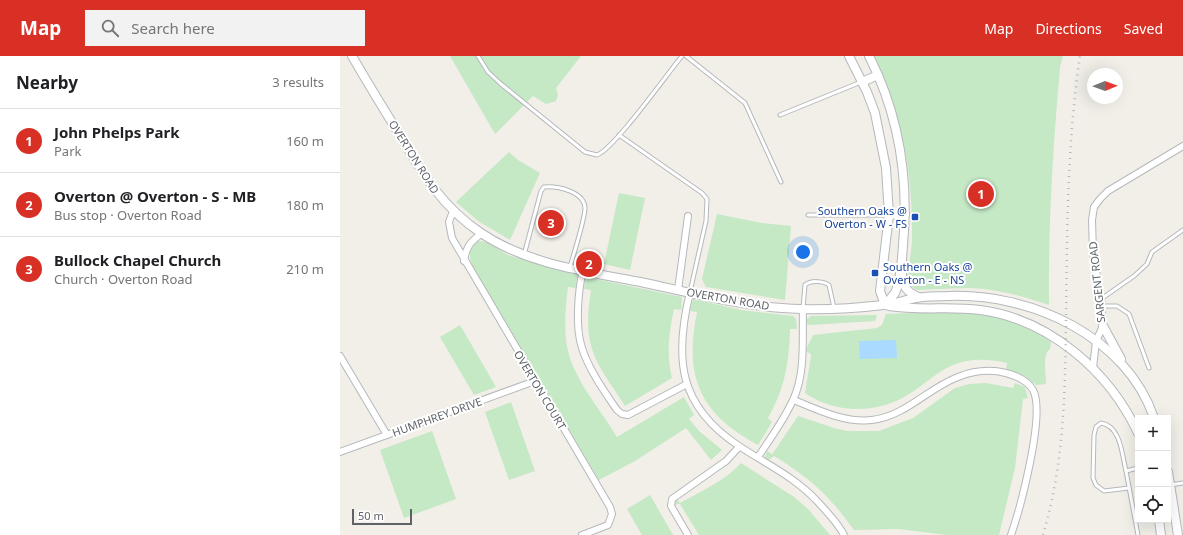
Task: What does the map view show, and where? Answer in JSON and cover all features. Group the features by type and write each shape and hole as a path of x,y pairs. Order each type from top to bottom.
{"street":[{"name":"OVERTON ROAD","path":"352,56 425,179 436,194 453,211 481,234 504,247 524,255 570,267 750,304 803,309 834,308 885,305 918,297 978,296 1020,304 1066,321 1096,340 1126,368 1147,400 1153,415"},
{"path":"849,56 862,82 874,113 884,150 889,215 880,291 885,305"},
{"path":"869,56 890,107 904,179 905,214 902,262 904,286 909,293 918,297"},
{"path":"862,82 878,75"},
{"name":"SARGENT ROAD","path":"1093,368 1096,340 1103,326 1101,302 1092,253 1092,220 1094,207 1108,190 1183,146"},
{"name":"OVERTON COURT","path":"453,211 449,222 449,230 464,261 534,382 610,507 612,514 608,525 582,535"},
{"path":"889,215 905,214"},
{"path":"678,290 688,216"},
{"path":"464,261 466,249 470,242 481,234"},
{"path":"885,305 894,294 902,262"},
{"path":"583,270 579,301 582,346 589,365 617,410 622,414 628,415 634,413 687,384"},
{"path":"690,292 680,348 683,374 703,414 712,425 739,447 781,471 810,493 844,535"},
{"path":"885,305 911,309 961,309 996,313 1020,321 1052,336 1093,368 1127,411 1135,427"},
{"path":"758,458 794,400 799,381 801,362 803,309"},
{"path":"1103,326 1126,368"},
{"path":"340,356 387,435"},
{"path":"794,400 838,416 872,420 900,412 956,377 970,373 986,371 1000,372 1024,380 1034,391 1036,400 1036,424 1021,507 1011,535"},
{"name":"HUMPHREY DRIVE","path":"340,452 534,382"},
{"path":"688,535 671,506 672,499 726,461 739,447"},
{"path":"1169,487 1178,535"},
{"path":"1159,523 1161,535"}],"lane":[{"path":"478,56 488,72 585,152 592,155 601,154 619,135 682,56"},
{"path":"686,56 745,103 781,182"},
{"path":"780,115 862,82"},
{"path":"619,135 702,193 707,199 706,221 690,292"},
{"path":"524,255 541,191 544,187 552,186 569,191 580,198 585,208 570,267"},
{"path":"808,215 889,215"},
{"path":"1101,302 1147,264 1152,252 1183,230"},
{"path":"803,309 805,285 810,282 824,282 829,285 834,308"},
{"path":"1101,302 1117,306 1129,314 1149,368"},
{"path":"1129,488 1104,491 1096,485 1093,478 1094,435 1096,427 1102,423 1109,424 1115,429 1126,471 1138,535"},
{"path":"1126,471 1135,469"},
{"path":"1171,486 1183,483"}],"green space":[{"path":"450,56 581,56 556,88 558,95 556,101 546,104 533,96 495,134"},
{"path":"874,56 1063,56 1060,67 1055,127 1049,246 1049,305 990,290 957,288 917,290 907,281 912,242 911,193 908,169 899,124 884,79"},
{"path":"509,152 518,160 540,173 510,240 478,221 456,202"},
{"path":"619,193 645,198 630,270 604,264"},
{"path":"717,214 762,223 791,226 785,300 706,287 702,279"},
{"path":"478,241 490,244 508,255 561,268 577,274 576,288 568,287 565,327 567,347 573,366 582,384 617,437 684,397 694,415 689,419 699,431 722,450 711,460 686,428 635,461 599,480 473,267 470,260 470,253"},
{"path":"586,277 682,297 681,310 674,309 671,326 669,360 672,378 625,406 602,371 592,349 588,320 591,290 584,289"},
{"path":"693,299 741,310 793,316 796,319 797,329 790,329 789,353 782,386 768,418 772,422 758,445 738,433 722,420 709,406 700,391 695,374 693,356 693,335 697,312 690,311"},
{"path":"961,311 997,317 1020,323 1042,334 1051,342 1050,349 1045,360 1046,384 1036,385 1025,376 1006,370 1007,363 980,360 966,361 953,365 941,371 897,401 871,408 843,408 817,400 805,393 811,356 810,353 805,352 813,335 877,328 882,325 886,314"},
{"path":"876,315 875,321 810,325 807,324 806,320 811,316"},
{"path":"460,325 496,387 474,395 440,337"},
{"path":"986,383 1013,388 1015,383 1025,387 1028,398 1023,399 1015,468 999,535 947,535 898,529 854,530 836,506 809,480 774,456 769,460 765,457 767,451 772,454 773,453 798,416 847,431 879,431 913,418 955,388 969,384"},
{"path":"511,402 535,471 509,480 485,412"},
{"path":"432,431 456,499 404,518 380,450"},
{"path":"741,463 794,497 808,509 830,535 699,535 680,504 673,505 676,498 680,503 728,475"},
{"path":"650,495 673,535 642,535 627,509"}],"water":[{"path":"896,340 897,358 860,359 859,341"}],"railway":[{"path":"1043,535 1055,482 1062,430 1065,377 1068,189 1072,122 1080,56"}],"place":[{"name":"John Phelps Park","path":"981,194"},
{"name":"Southern Oaks @ Overton - W - FS","path":"915,217"},
{"name":"Bullock Chapel Church","path":"551,223"},
{"name":"Overton @ Overton - S - MB","path":"589,264"},
{"name":"Southern Oaks @ Overton - E - NS","path":"875,273"}]}
